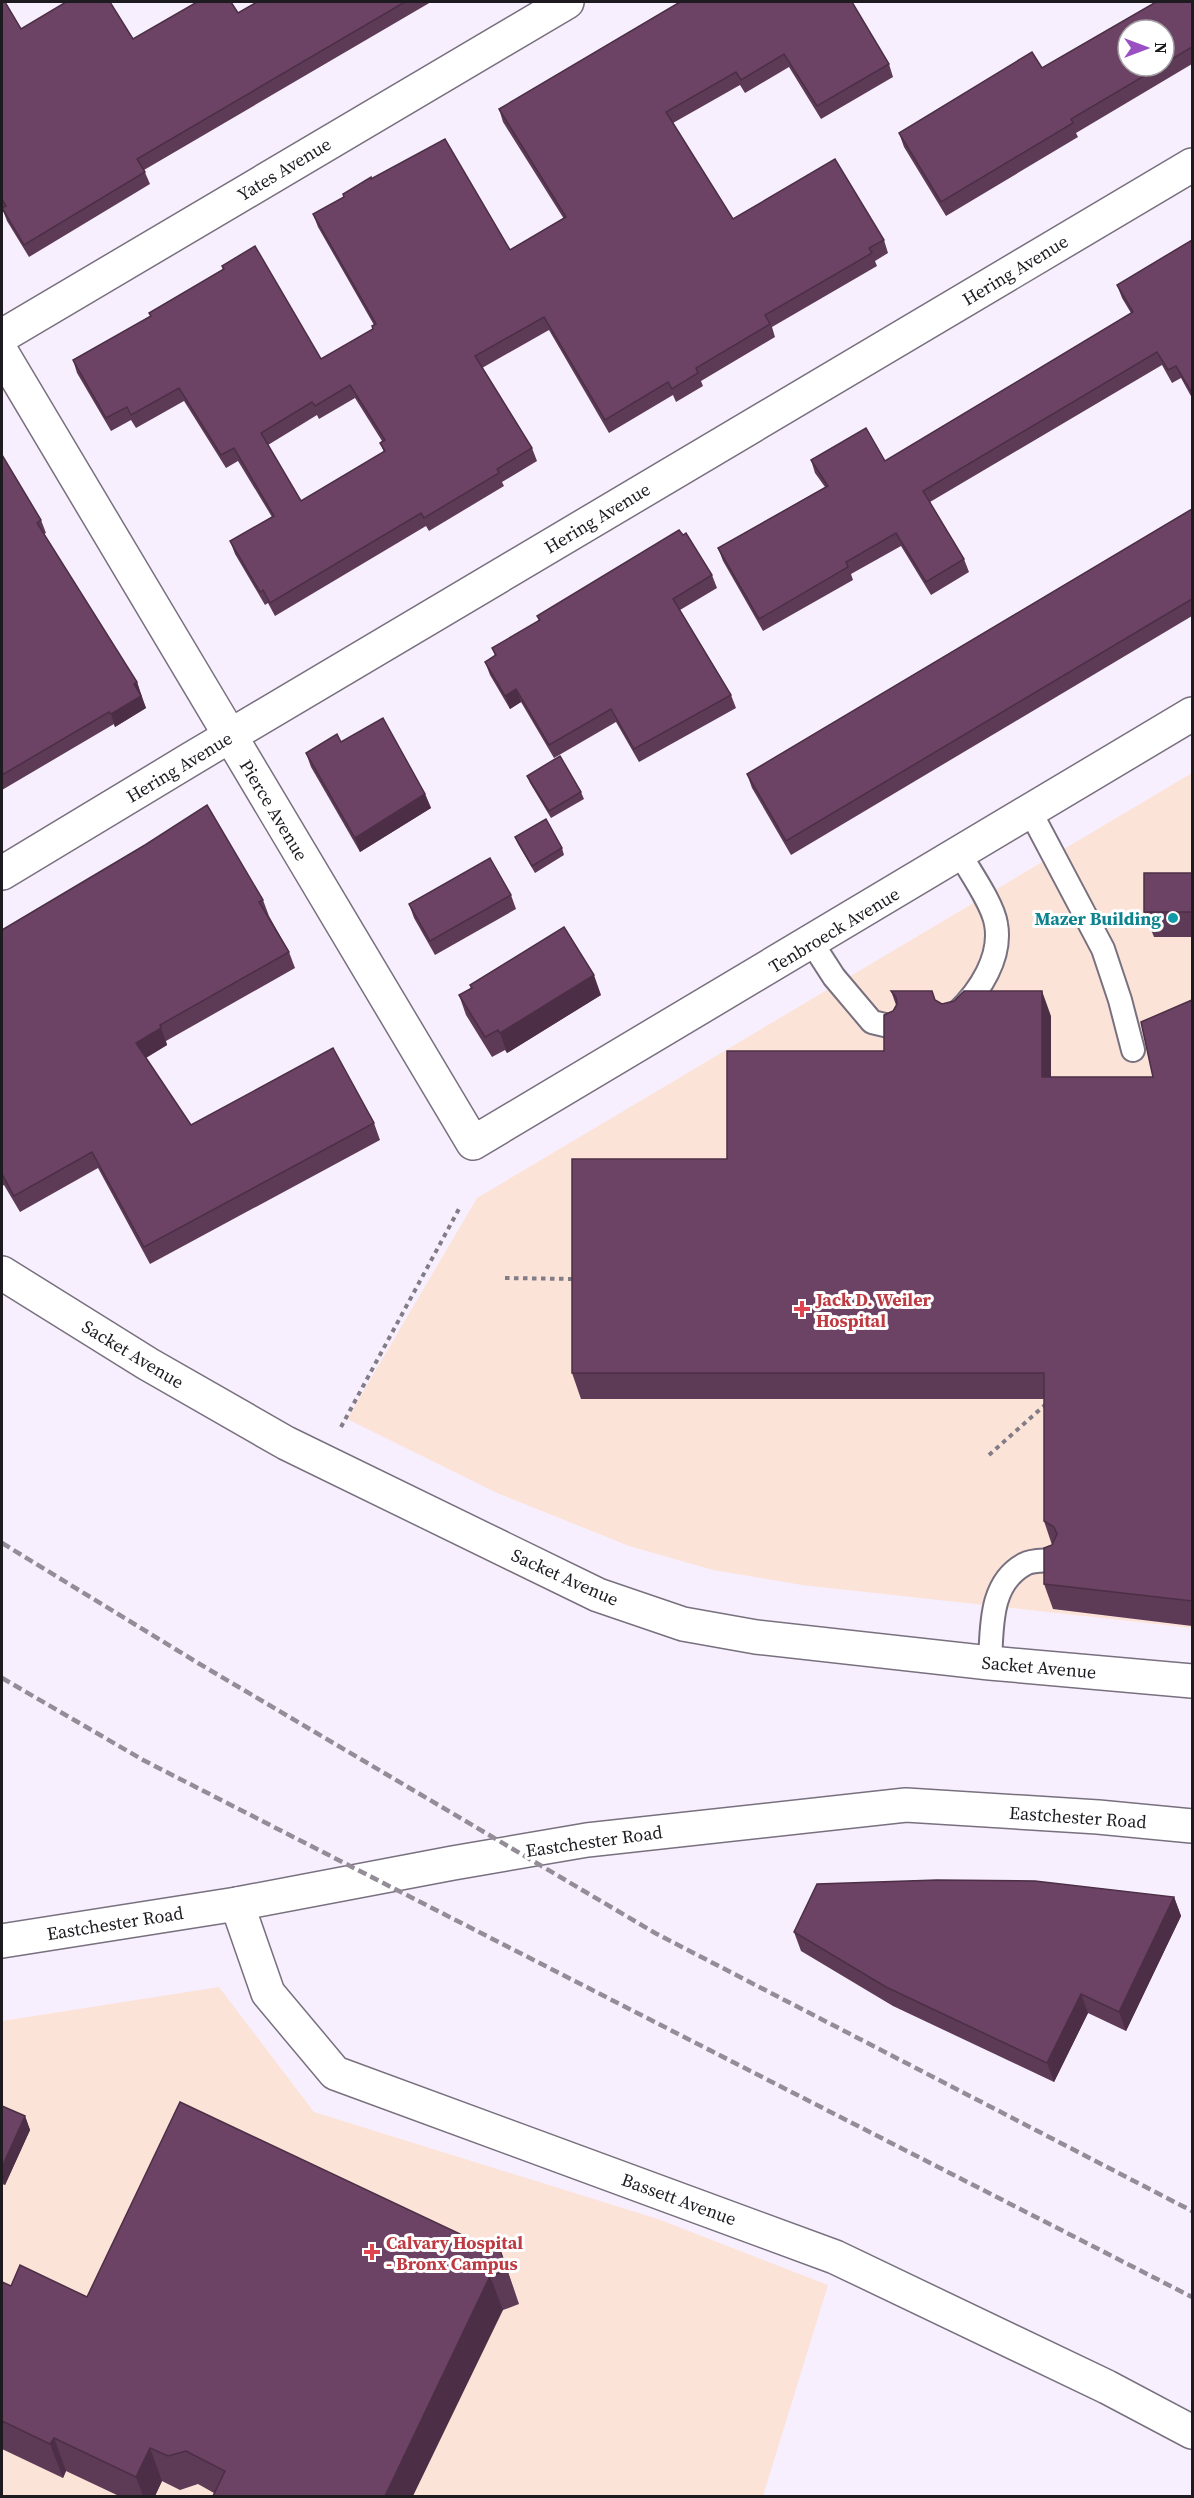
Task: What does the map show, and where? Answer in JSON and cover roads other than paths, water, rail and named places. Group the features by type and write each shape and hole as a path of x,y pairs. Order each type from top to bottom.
{"street":[{"name":"Yates Avenue","path":"2,336 567,2"},
{"name":"Hering Avenue","path":"2,873 1192,165"},
{"name":"Pierce Avenue","path":"2,353 473,1143"},
{"name":"Tenbroeck Avenue","path":"473,1143 812,943 1192,714"},
{"name":"Sacket Avenue","path":"2,1274 148,1364 286,1443 598,1595 683,1624 756,1637 990,1663 1192,1681"},
{"name":"Eastchester Road","path":"2,1941 237,1904 587,1840 906,1805 1098,1817 1192,1826"},
{"name":"Bassett Avenue","path":"237,1904 268,1993 335,2073 835,2257 1107,2387 1192,2432"}],"lane":[{"path":"1030,811 1103,949 1133,1050"},
{"path":"954,1016 973,998 996,954 996,923 981,889 960,854"},
{"path":"812,943 834,977 872,1022 893,1027"},
{"path":"990,1663 995,1601 1008,1576 1026,1563 1053,1560"}],"railway":[{"path":"2,1543 198,1663 655,1933 1192,2211"},
{"path":"2,1678 143,1760 1192,2297"}],"place":[{"name":"Mazer Building","path":"1173,918"},
{"name":"Jack D. Weiler Hospital","path":"802,1309"},
{"name":"Calvary Hospital - Bronx Campus","path":"372,2252"}]}
